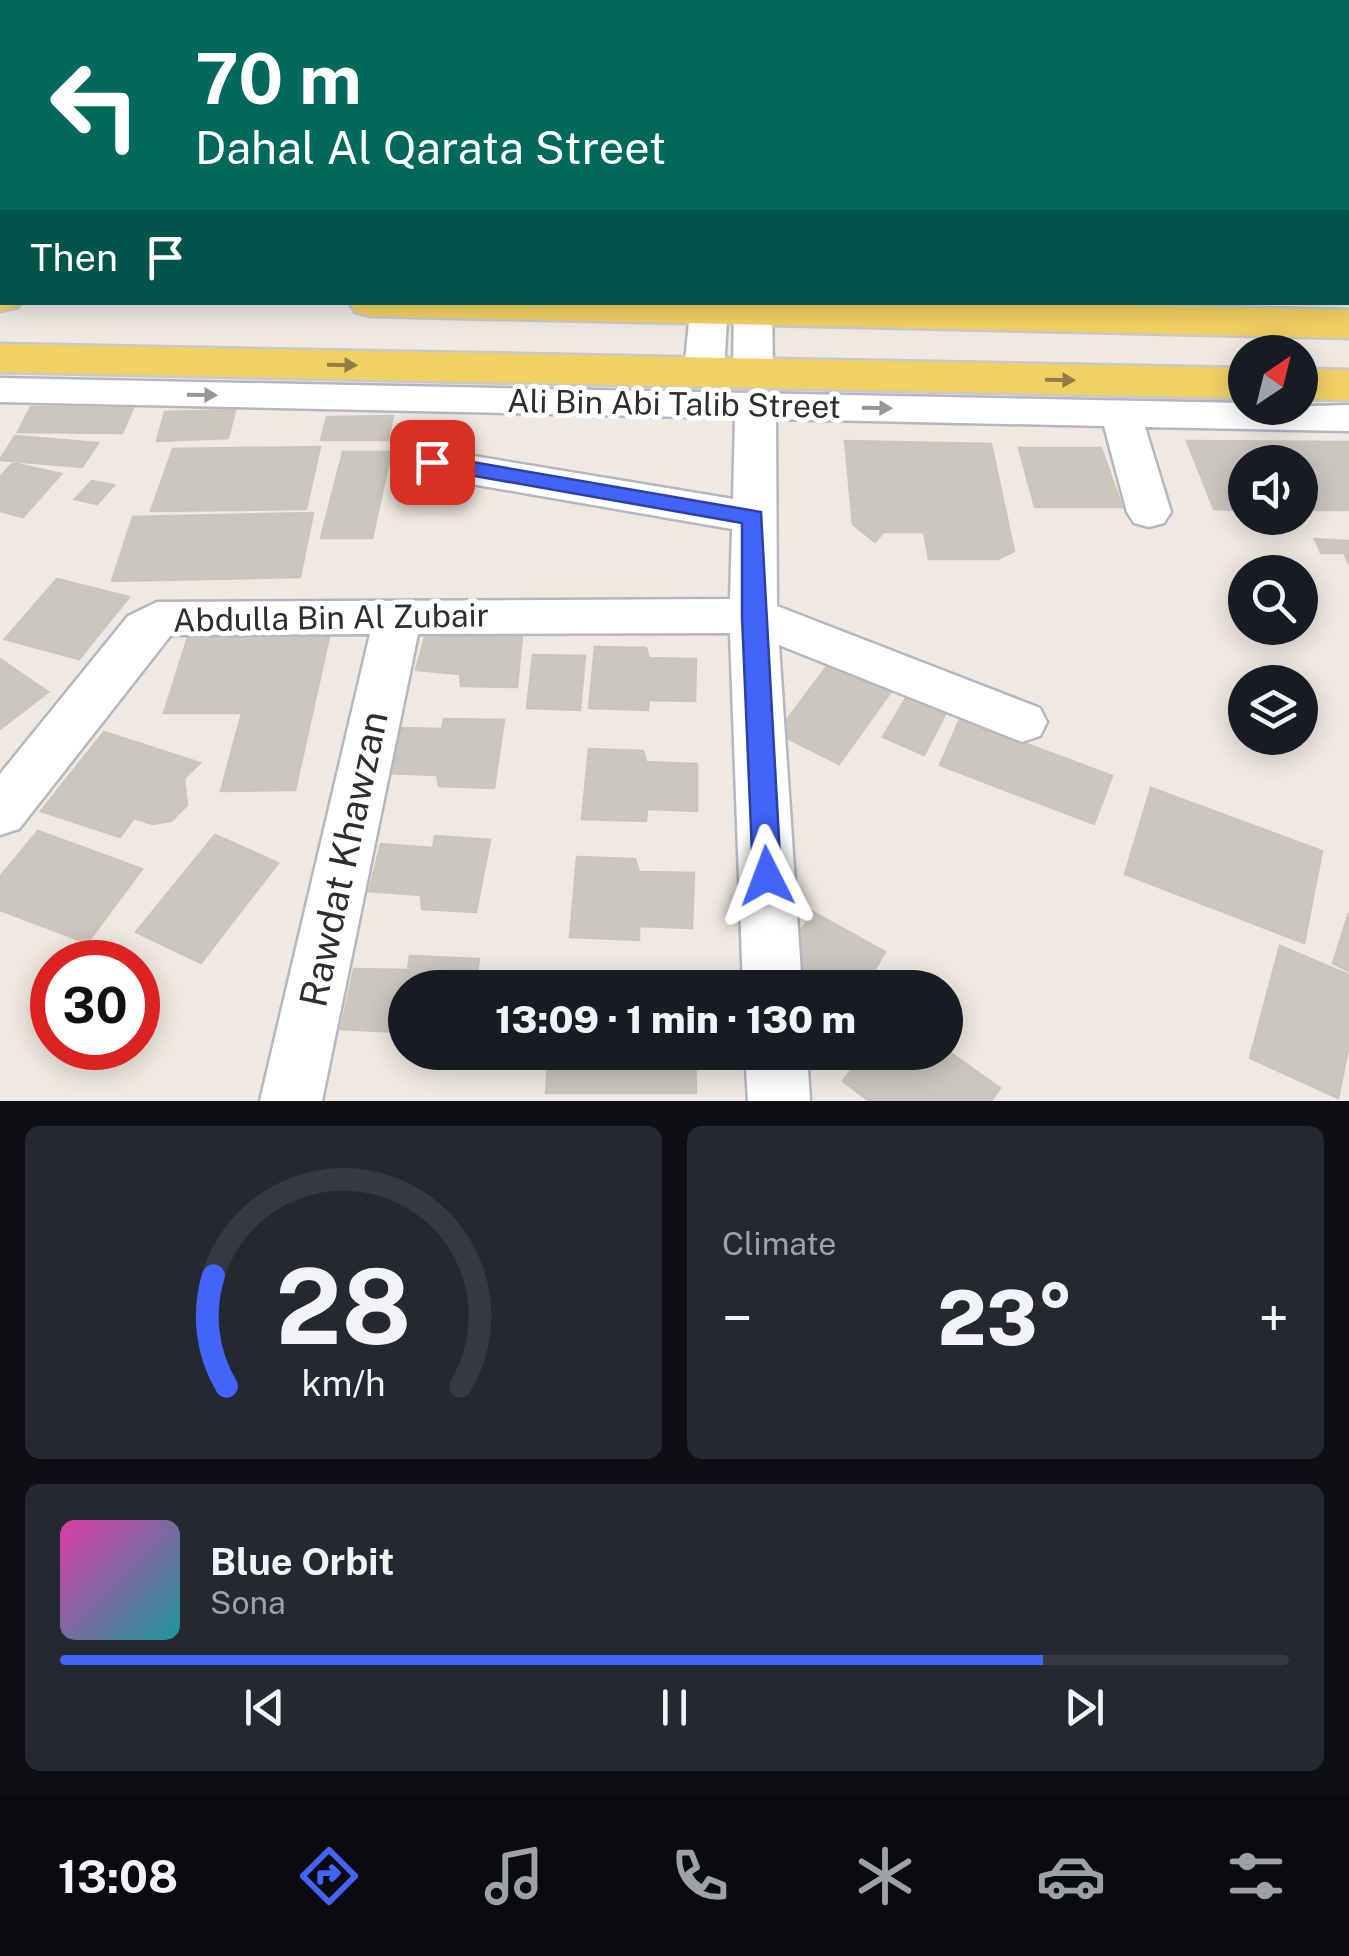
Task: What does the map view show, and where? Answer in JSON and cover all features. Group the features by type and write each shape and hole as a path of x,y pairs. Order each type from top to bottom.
{"main road":[{"name":"Ali Bin Abi Talib Street","path":"576,305 722,322"},
{"name":"Ali Bin Abi Talib Street","path":"0,358 177,362 875,308 1020,318 1349,324"},
{"name":"Ali Bin Abi Talib Street","path":"722,322 754,389 954,378 1228,383"},
{"path":"0,324 722,322"},
{"path":"954,378 912,360 917,350 951,344 1349,349"},
{"path":"18,390 177,362"},
{"path":"1190,382 1228,391"}],"street":[{"name":"Ali Bin Abi Talib Street","path":"1020,318 1062,305"},
{"name":"Ali Bin Abi Talib Street","path":"18,390 754,389 1121,413 1334,407"},
{"path":"754,389 754,616 772,970"},
{"path":"1121,413 1149,512"},
{"path":"432,462 753,518"},
{"name":"Abdulla Bin Al Zubair","path":"0,813 145,630 157,620 172,616 754,616"},
{"name":"Rawdat Khawzan","path":"291,1101 398,616"},
{"path":"754,616 1022,722"},
{"path":"777,1070 779,1101"}],"building":[{"path":"31,407 133,408 122,433 18,432"},
{"path":"235,410 228,438 157,441 165,412"},
{"path":"393,416 388,440 321,440 327,417"},
{"path":"15,436 98,443 82,467 0,460"},
{"path":"845,441 991,444 1014,551 998,559 929,559 924,532 883,532 875,542 853,524"},
{"path":"1187,441 1349,442 1349,510 1318,510 1318,445 1228,445 1228,509 1214,509"},
{"path":"320,447 306,509 151,511 173,449"},
{"path":"1019,448 1101,448 1122,507 1035,507"},
{"path":"343,452 391,452 372,538 321,538"},
{"path":"13,463 61,474 23,517 0,511 0,477"},
{"path":"92,481 114,485 97,504 75,499"},
{"path":"313,513 300,577 112,581 133,517"},
{"path":"1315,539 1349,541 1349,564 1344,553 1321,553"},
{"path":"57,579 129,597 79,659 5,639"},
{"path":"523,626 517,687 461,686 460,674 416,670 425,637 466,635 469,627"},
{"path":"191,628 331,628 295,790 221,791 242,713 164,713"},
{"path":"595,647 646,648 649,658 696,659 695,701 649,700 648,710 589,708"},
{"path":"533,655 585,656 580,710 527,708"},
{"path":"0,659 48,692 0,729"},
{"path":"831,661 892,690 839,764 777,733"},
{"path":"909,693 948,709 924,755 883,737"},
{"path":"444,719 504,720 494,788 439,786 437,775 385,773 395,728 442,729"},
{"path":"960,719 1112,776 1094,824 940,765"},
{"path":"104,732 200,763 184,778 187,805 171,821 152,824 134,818 120,837 41,811"},
{"path":"589,749 643,751 646,762 697,764 697,811 647,809 646,821 582,819"},
{"path":"1151,788 1322,851 1304,943 1125,874"},
{"path":"38,831 142,869 89,940 79,940 0,910 0,877"},
{"path":"215,835 278,863 201,963 160,943 160,940 136,932"},
{"path":"435,836 490,840 476,912 422,909 421,895 369,891 381,844 433,848"},
{"path":"577,857 635,859 639,872 694,873 692,928 639,926 639,940 570,937"},
{"path":"813,912 885,952 874,970 795,970 781,962"},
{"path":"1349,913 1349,971 1333,963"},
{"path":"1280,946 1349,975 1349,1045 1338,1098 1250,1058"},
{"path":"410,956 479,959 477,970 408,970"},
{"path":"354,969 408,970 388,970 388,1031 341,1029"},
{"path":"963,1062 1000,1088 991,1101 869,1101 843,1081 851,1070 963,1070"},
{"path":"548,1070 695,1070 696,1093 546,1093"}],"route":[{"path":"432,462 753,518 767,876"}]}
